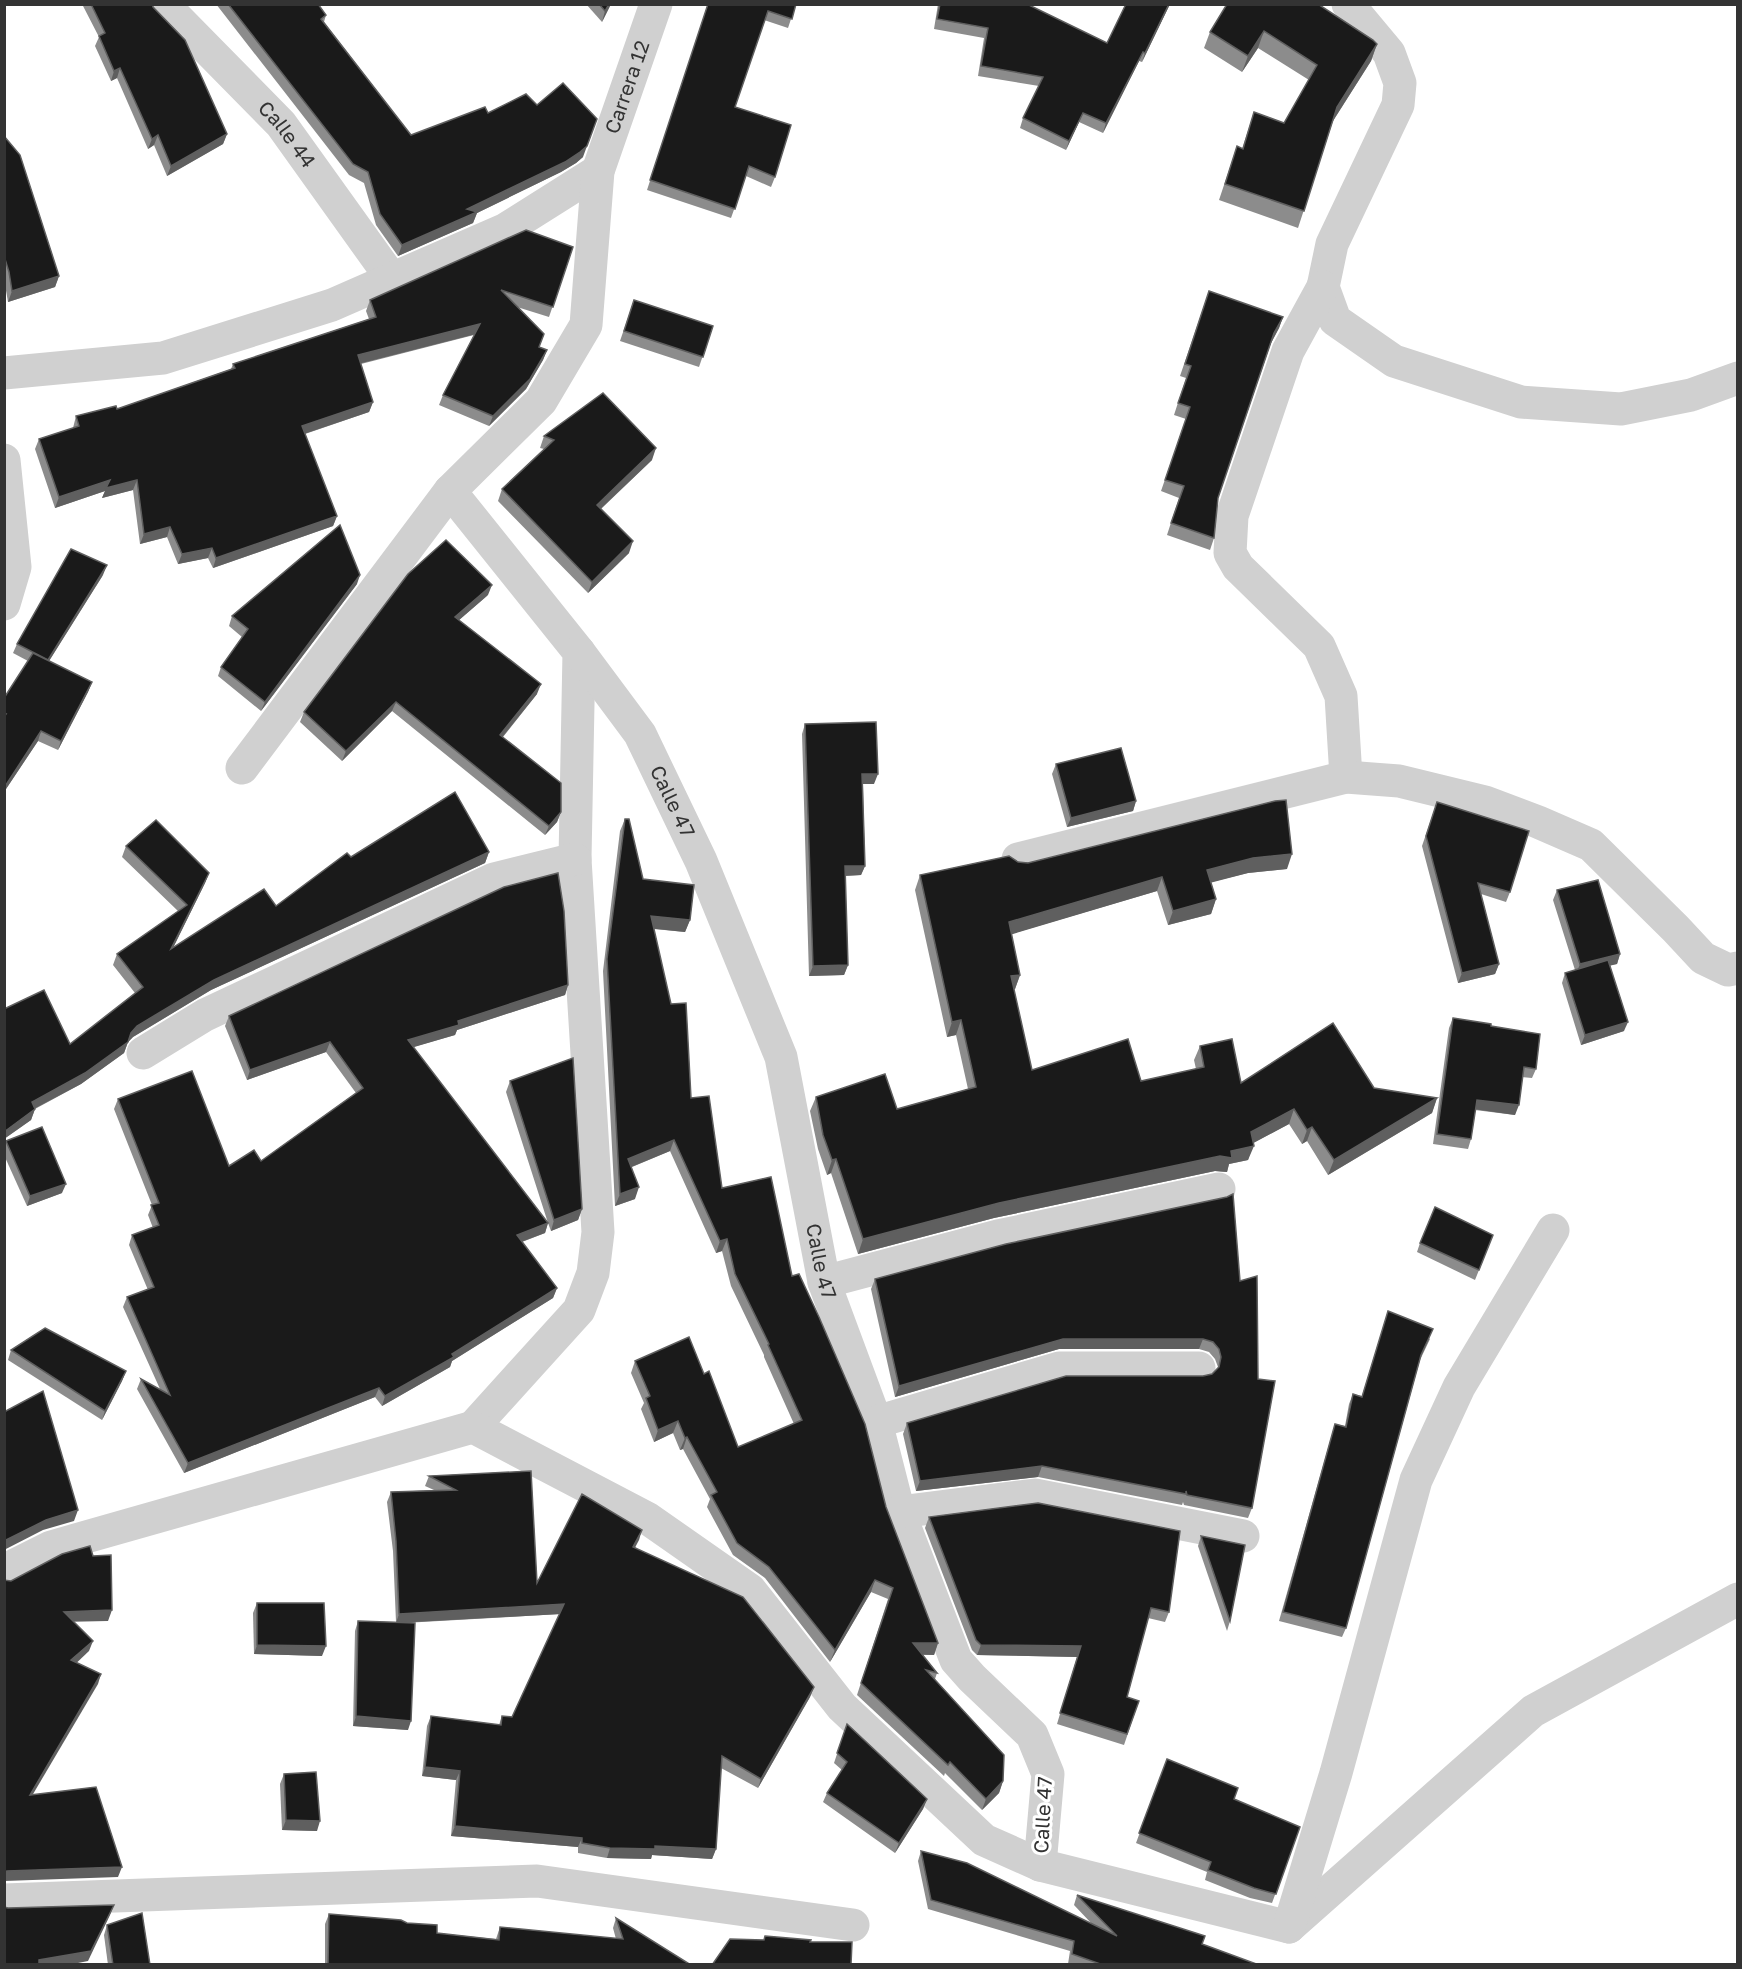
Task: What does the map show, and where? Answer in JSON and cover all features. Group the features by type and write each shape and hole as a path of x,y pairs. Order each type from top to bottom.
{"street":[{"name":"Calle 44","path":"163,4 281,124 392,279"},
{"name":"Carrera 12","path":"242,768 450,491 541,401 585,326 598,171 656,4"},
{"path":"1346,777 1341,696 1319,646 1238,567 1230,554 1232,516 1288,351 1323,287 1332,244 1398,105 1400,83 1389,53 1348,4"},
{"path":"4,373 163,358 332,304 506,229 598,171"},
{"path":"1323,287 1335,320 1394,361 1521,402 1621,409 1691,395 1737,378"},
{"path":"4,460 15,567 4,604"},
{"name":"Calle 47","path":"450,491 579,652 640,734 701,861 781,1057 824,1282 876,1422 899,1512 956,1659 972,1678 1032,1735 1048,1774 1041,1865"},
{"path":"4,1573 51,1546 474,1426 579,1310 593,1273 598,1232 575,859 579,652"},
{"path":"1018,859 1346,777 1399,781 1485,802 1591,845 1677,929 1703,958 1728,970 1737,968"},
{"path":"143,1053 205,1016 494,879 575,859"},
{"path":"824,1282 998,1236 1219,1189"},
{"path":"1289,1927 1335,1773 1416,1480 1459,1387 1553,1230"},
{"path":"876,1422 1059,1368 1199,1368"},
{"path":"474,1426 647,1518 750,1590 842,1707 984,1840 1041,1865 1289,1927"},
{"path":"899,1512 1035,1495 1243,1536"},
{"path":"1289,1927 1533,1711 1737,1599"},
{"path":"4,1900 537,1881 853,1925"}],"building":[{"path":"91,4 152,4 185,40 227,134 171,166 158,135 152,139 120,68 114,71 99,36 105,33"},
{"path":"228,4 318,4 326,15 321,19 411,135 485,107 488,113 526,94 537,105 563,83 597,119 587,146 565,162 467,209 477,212 402,245 380,214 368,172 353,164"},
{"path":"599,4 609,4 605,11"},
{"path":"708,4 796,4 792,19 768,11 735,107 791,125 775,177 749,166 735,209 650,180"},
{"path":"940,4 1027,4 1107,43 1126,4 1169,4 1106,123 1083,113 1069,141 1023,118 1043,77 981,66 988,28 937,19"},
{"path":"1227,4 1318,4 1377,44 1337,107 1304,211 1225,184 1237,146 1243,149 1254,112 1284,123 1317,65 1264,31 1248,56 1210,32"},
{"path":"4,136 20,155 59,276 12,291 4,256"},
{"path":"526,230 573,247 553,307 501,290 544,334 539,347 547,350 530,379 493,416 443,395 480,324 358,355 373,402 302,426 337,516 216,558 212,548 182,554 170,527 144,534 137,480 106,488 110,480 59,497 39,439 79,426 76,416 116,406 117,409 235,368 233,364 376,317 370,300"},
{"path":"1209,291 1283,317 1274,333 1218,498 1214,538 1171,523 1184,486 1165,480 1190,407 1178,403 1191,366 1185,364"},
{"path":"634,300 713,326 703,357 624,331"},
{"path":"603,393 656,448 597,505 633,541 592,582 502,489 554,440 544,436"},
{"path":"340,525 360,575 265,702 221,667 248,629 232,616"},
{"path":"446,540 492,585 455,617 541,684 500,735 561,783 561,812 549,826 396,702 346,751 304,712 408,574"},
{"path":"71,549 107,565 48,660 17,644"},
{"path":"33,653 92,682 61,741 41,731 4,788 4,717 6,714 4,714 4,698"},
{"path":"876,722 878,774 862,774 865,866 845,866 848,965 813,966 805,724"},
{"path":"1121,748 1136,801 1071,818 1056,764"},
{"path":"455,792 489,852 214,980 137,1026 128,1042 85,1073 32,1102 35,1109 4,1132 4,1009 44,990 70,1044 143,987 117,954 187,905 126,846 156,820 209,873 171,949 264,889 276,906 347,853 351,857"},
{"path":"1286,800 1292,854 1253,858 1207,870 1216,899 1173,911 1162,877 1009,922 1020,975 1011,976 1032,1070 1128,1039 1141,1081 1204,1067 1200,1046 1232,1039 1241,1083 1333,1023 1374,1088 1437,1098 1334,1160 1312,1127 1307,1130 1294,1109 1251,1132 1254,1146 1231,1151 1232,1158 1220,1156 999,1203 863,1239 836,1159 832,1160 823,1135 816,1097 885,1074 897,1109 976,1087 961,1020 952,1022 920,875 1009,856 1018,862 1028,863"},
{"path":"1437,802 1529,831 1510,892 1478,883 1499,964 1462,973 1426,836"},
{"path":"625,819 629,819 643,879 694,885 690,920 651,916 671,1004 686,1003 691,1098 709,1096 722,1188 771,1177 792,1276 799,1274 865,1424 886,1507 938,1643 913,1643 937,1673 926,1670 1004,1755 1003,1781 986,1799 950,1762 948,1765 861,1683 893,1588 875,1580 835,1650 769,1567 737,1543 711,1495 717,1492 687,1437 685,1438 678,1421 658,1430 646,1398 650,1396 635,1361 689,1337 704,1374 709,1371 738,1447 802,1420 735,1274 727,1239 720,1241 674,1140 628,1159 639,1187 620,1194 607,959"},
{"path":"558,873 564,911 568,985 458,1021 459,1025 408,1040 548,1223 517,1235 557,1288 452,1354 454,1357 385,1396 379,1388 188,1463 141,1379 170,1395 127,1297 154,1287 132,1235 159,1225 151,1205 159,1203 118,1099 192,1071 229,1166 254,1150 261,1161 363,1088 330,1042 250,1070 229,1016 504,887"},
{"path":"1598,880 1620,954 1580,964 1557,890"},
{"path":"1608,960 1628,1022 1585,1035 1565,973"},
{"path":"1453,1018 1540,1034 1536,1069 1524,1067 1519,1105 1477,1100 1471,1139 1437,1134"},
{"path":"573,1058 582,1209 554,1220 510,1081"},
{"path":"42,1127 66,1184 30,1196 6,1141"},
{"path":"1233,1194 1240,1281 1257,1276 1258,1379 1275,1381 1252,1508 1187,1495 1186,1491 1186,1494 1042,1466 920,1481 907,1423 1066,1376 1203,1376 1212,1374 1219,1367 1221,1357 1219,1349 1213,1342 1203,1339 1063,1339 899,1386 875,1279 1006,1244"},
{"path":"1435,1207 1493,1235 1479,1270 1420,1243"},
{"path":"1388,1311 1433,1329 1421,1355 1346,1628 1283,1612 1335,1424 1346,1427 1353,1394 1362,1397"},
{"path":"45,1328 126,1371 105,1411 11,1350"},
{"path":"43,1391 78,1510 46,1520 4,1541 4,1412"},
{"path":"531,1471 537,1583 582,1494 642,1530 633,1547 743,1597 814,1687 761,1779 722,1756 716,1849 655,1846 655,1849 610,1848 582,1843 582,1838 455,1826 460,1771 425,1767 431,1716 501,1725 502,1716 512,1717 564,1604 399,1614 391,1492 456,1490 429,1476"},
{"path":"1038,1503 1180,1531 1169,1612 1151,1608 1127,1697 1139,1701 1127,1734 1060,1713 1081,1646 981,1645 976,1640 929,1517"},
{"path":"1201,1536 1245,1545 1230,1621"},
{"path":"90,1546 93,1556 111,1555 112,1610 64,1612 93,1641 71,1660 101,1674 30,1795 96,1787 122,1867 4,1872 4,1580 11,1581 62,1554"},
{"path":"257,1603 324,1603 326,1646 257,1645"},
{"path":"358,1621 415,1623 411,1721 356,1716"},
{"path":"847,1724 927,1799 899,1843 827,1793 847,1762 837,1753"},
{"path":"1167,1759 1238,1788 1234,1799 1300,1827 1276,1894 1208,1870 1211,1862 1139,1833"},
{"path":"316,1772 320,1821 286,1820 284,1774"},
{"path":"921,1851 967,1863 1117,1936 1077,1895 1205,1936 1202,1944 1259,1965 1103,1965 1072,1954 1074,1941 931,1900"},
{"path":"114,1905 91,1951 39,1960 39,1965 4,1965 4,1907"},
{"path":"142,1913 150,1965 113,1965 107,1925"},
{"path":"329,1914 437,1925 437,1933 499,1940 500,1927 623,1939 616,1918 691,1965 328,1965"},
{"path":"765,1936 811,1940 810,1942 852,1942 851,1965 712,1965 730,1939 764,1940"}]}
